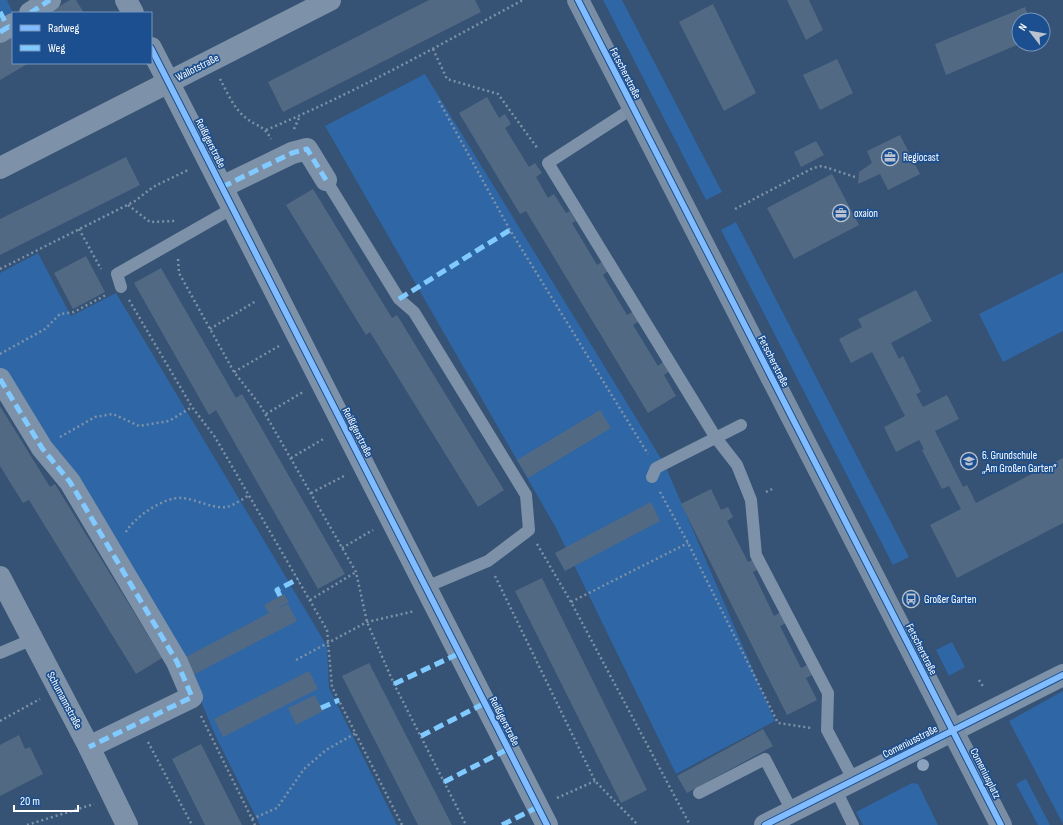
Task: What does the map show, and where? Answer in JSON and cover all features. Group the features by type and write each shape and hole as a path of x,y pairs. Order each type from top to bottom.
{"main road":[{"name":"Fetscherstraße","path":"578,0 952,731"},
{"name":"Comeniusplatz","path":"952,731 1001,825"}],"street":[{"path":"32,12 50,0"},
{"path":"126,0 132,12"},
{"name":"Wallotstraße","path":"0,168 330,0"},
{"path":"0,32 12,25"},
{"name":"Reißigerstraße","path":"152,50 543,816"},
{"path":"222,187 292,153 307,149 326,180"},
{"path":"0,380 42,448 70,482 178,662 192,697 89,747"},
{"name":"Schumannstraße","path":"0,577 89,747 127,825"},
{"name":"Comeniusstraße","path":"765,825 1063,675"}],"lane":[{"path":"633,108 548,163 716,438 737,464 751,500 756,554 828,693 827,730 845,785 853,825"},
{"path":"326,180 399,299 414,312 526,495 529,530 488,561 426,587"},
{"path":"121,287 117,274 233,208"},
{"path":"654,473 740,426"},
{"path":"0,653 33,639"},
{"path":"698,794 765,759 792,811"}],"path":[{"path":"266,130 301,115 433,49 523,0"},
{"path":"433,49 446,79 498,94 548,163"},
{"path":"210,60 234,104 246,118 266,130 272,141 292,153"},
{"path":"439,101 510,230 654,473 778,723 827,730"},
{"path":"0,268 128,204 153,186 209,160"},
{"path":"735,209 813,168 822,166 855,177"},
{"path":"128,204 150,222 174,221 198,228"},
{"path":"79,229 107,280 117,274"},
{"path":"177,240 179,273 234,372 266,414 356,572 367,622 394,684 466,825"},
{"path":"0,354 45,329 60,314 74,312 121,287 192,407 215,437 327,630 332,687 402,825"},
{"path":"210,329 275,290"},
{"path":"234,372 298,335"},
{"path":"266,414 321,382"},
{"path":"42,448 95,417 114,414 139,426 170,421 192,407"},
{"path":"291,458 344,426"},
{"path":"311,493 364,466"},
{"path":"114,556 128,526 140,516 162,502 181,497 202,503 227,507 249,495"},
{"path":"342,548 391,519"},
{"path":"529,530 571,602 690,825"},
{"path":"571,602 688,543"},
{"path":"488,561 595,781 638,825"},
{"path":"310,600 356,572"},
{"path":"296,660 367,622 435,606"},
{"path":"979,680 984,688"},
{"path":"0,721 59,689"},
{"path":"192,697 255,825"},
{"path":"138,722 192,825"},
{"path":"252,819 277,808 304,769 326,750 356,733"},
{"path":"543,816 595,781"},
{"path":"27,825 114,798"}],"shaded area":[{"path":"0,0 7,0 12,14 0,21"},
{"path":"603,0 622,0 722,192 706,200"},
{"path":"425,74 665,465 775,721 676,774 556,528 325,126"},
{"path":"736,222 909,557 893,565 721,230"},
{"path":"38,253 71,316 116,293 327,646 329,688 397,825 260,825 215,735 182,656 0,375 0,273"},
{"path":"1063,272 1063,331 1003,362 979,314"},
{"path":"952,642 965,667 949,676 936,650"},
{"path":"1063,691 1063,824 1009,721"},
{"path":"1025,779 1050,825 1038,825 1016,784"},
{"path":"912,783 918,784 938,825 863,825 856,812"}],"building":[{"path":"70,0 76,0 83,12 50,12"},
{"path":"429,0 475,0 481,12 283,112 268,82"},
{"path":"787,0 809,0 823,30 806,40"},
{"path":"713,4 756,93 724,111 679,22"},
{"path":"1025,7 1027,12 1013,12"},
{"path":"1011,13 1011,47 946,75 935,44"},
{"path":"12,35 12,64 27,64 0,80 0,42"},
{"path":"837,59 853,93 820,110 803,75"},
{"path":"487,97 499,118 505,114 511,124 505,128 529,167 535,163 542,173 536,177 548,198 554,194 566,213 570,211 576,221 572,223 597,265 603,261 608,271 603,275 627,315 634,311 640,321 633,325 658,366 664,361 670,371 664,375 676,396 648,413 526,211 520,214 459,113"},
{"name":"Regiocast","path":"900,135 920,174 888,190 880,174 858,184 859,172 872,163 867,151"},
{"path":"816,141 824,155 801,167 794,152"},
{"path":"126,157 140,185 0,255 0,219"},
{"path":"832,174 859,225 794,259 767,208"},
{"path":"313,189 392,318 397,315 504,490 478,507 370,332 366,335 286,205"},
{"path":"86,256 105,292 73,309 54,273"},
{"path":"161,268 236,398 242,394 345,574 318,589 216,410 209,415 134,283"},
{"path":"916,290 932,321 891,343 899,359 903,356 921,392 916,394 923,407 947,395 959,419 935,431 963,487 967,485 976,503 1063,458 1063,523 957,578 930,525 961,509 949,486 942,489 922,450 924,449 919,440 896,452 884,427 905,416 872,352 851,363 839,339 862,327 858,319"},
{"path":"0,406 50,487 55,484 162,658 136,674 29,500 23,503 0,466"},
{"path":"600,410 611,428 528,478 517,460"},
{"path":"711,489 721,510 728,507 733,517 727,521 748,562 754,559 759,569 753,572 774,616 781,612 786,623 780,626 801,668 807,665 812,675 806,678 817,700 787,715 681,504"},
{"path":"651,502 660,521 565,571 555,553"},
{"path":"542,578 647,790 621,803 515,591"},
{"path":"284,594 289,602 275,610 288,604 297,621 193,675 184,658 269,613 264,605"},
{"path":"369,663 452,825 418,825 342,676"},
{"path":"309,671 318,689 223,737 214,719"},
{"path":"315,695 323,711 296,725 288,708"},
{"path":"763,729 773,746 687,793 677,776"},
{"path":"19,735 25,749 30,747 43,774 0,796 0,745"},
{"path":"201,744 242,825 205,825 172,759"}],"tram line":[{"path":"572,0 995,825"},
{"path":"584,0 1006,825"}],"marked path":[{"path":"32,12 50,0"},
{"path":"0,12 8,27"},
{"path":"0,32 12,25"},
{"path":"222,187 292,153 307,149 326,180"},
{"path":"399,299 510,230"},
{"path":"0,379 42,448 70,482 177,662 192,697 89,747"},
{"path":"280,596 277,590 298,579"},
{"path":"394,684 460,653"},
{"path":"321,708 339,700"},
{"path":"421,736 485,703"},
{"path":"444,782 508,749"},
{"path":"502,825 538,807"}],"cycle path":[{"path":"578,0 1001,825"},
{"path":"152,50 547,825"},
{"path":"765,825 1063,675"}],"place":[{"name":"Regiocast","path":"890,157"},
{"name":"oxaion","path":"841,213"},
{"name":"6. Grundschule „Am Großen Garten“","path":"969,461"},
{"name":"Großer Garten","path":"911,599"}]}
